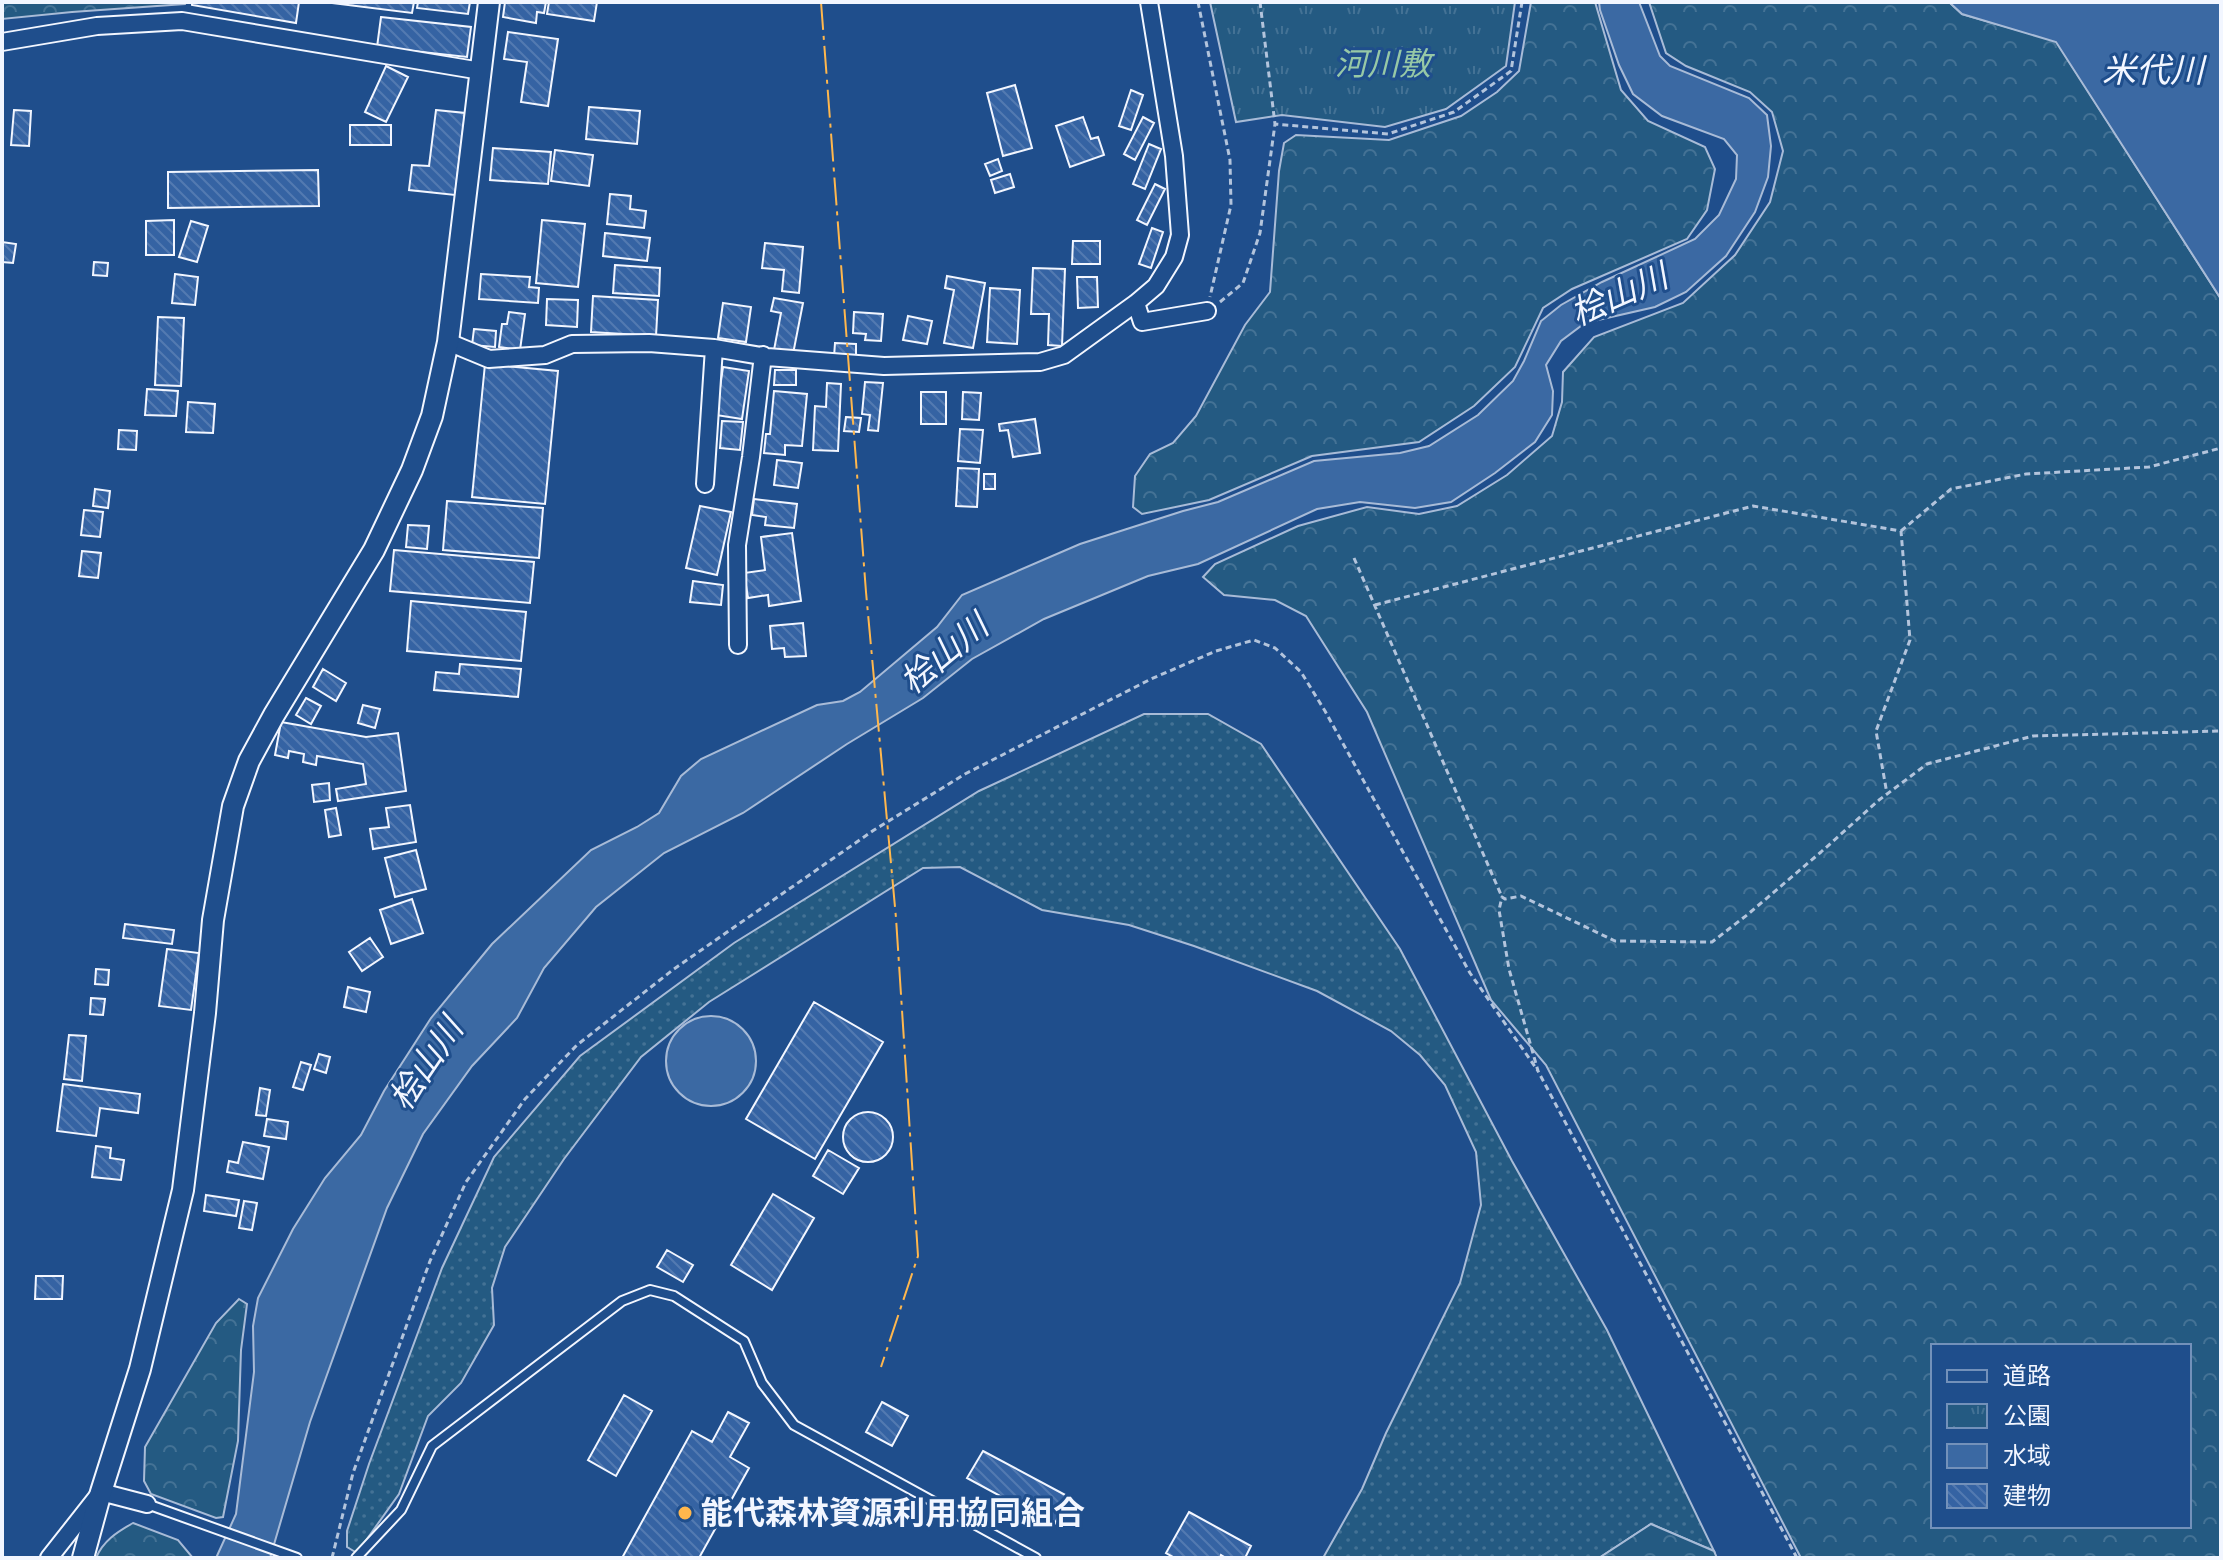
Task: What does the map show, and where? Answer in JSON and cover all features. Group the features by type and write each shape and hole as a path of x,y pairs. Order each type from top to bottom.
{"street":[{"path":"83,1558 140,1369 183,1190 213,920 233,806 249,761 291,685 374,550 412,470 432,416 448,342 489,2"},
{"path":"448,342 489,359 545,355 572,344 649,343 884,366 1040,362 1064,355 1156,286 1174,257 1180,235 1174,156 1149,2"},
{"path":"2,42 97,26 182,21 481,71"},
{"path":"1136,303 1142,322 1207,311"},
{"path":"705,484 714,348"},
{"path":"738,645 737,545 763,355"},
{"path":"101,1492 147,1504"},
{"path":"49,1558 101,1492"}],"lane":[{"path":"356,1558 401,1510 432,1446 622,1301 650,1290 674,1296 744,1341 762,1383 794,1425 1036,1558"},
{"path":"147,1504 297,1558"}],"path":[{"path":"1198,2 1230,160 1231,205 1207,311"},
{"path":"1207,311 1243,283 1260,233 1275,124 1260,2"},
{"path":"1275,124 1388,134 1454,112 1511,71 1522,2"},
{"path":"1375,605 1753,506 1901,531 1951,489 2026,474 2149,467 2221,448"},
{"path":"1887,794 1876,731 1910,640 1901,531"},
{"path":"1354,558 1502,897 1499,910 1509,969 1538,1071"},
{"path":"332,1558 353,1473 430,1261 466,1182 525,1099 577,1045 674,969 874,830 965,774 1151,679 1216,651 1254,640 1275,648 1301,672 1470,973 1538,1071 1797,1558"},
{"path":"1502,897 1521,896 1615,941 1712,942 1887,794 1927,764 2033,736 2221,731"}],"green space":[{"path":"2,2 186,2 2,19"},
{"name":"河川敷","path":"1210,2 1515,2 1506,66 1446,109 1385,127 1282,115 1236,122"},
{"path":"1531,2 1595,2 1621,90 1648,121 1705,147 1715,169 1707,210 1687,239 1572,289 1543,308 1515,367 1474,406 1419,442 1312,456 1209,500 1142,514 1133,507 1135,476 1150,454 1173,443 1196,416 1245,325 1270,292 1284,143 1296,135 1389,140 1461,116 1497,92 1519,71"},
{"path":"1649,2 1949,2 1962,14 2056,41 2221,299 2221,1558 1801,1558 1546,1065 1491,1000 1367,712 1306,616 1275,600 1224,595 1203,577 1215,564 1298,526 1367,507 1419,514 1457,506 1507,475 1552,436 1562,402 1563,372 1594,337 1683,303 1735,255 1770,202 1783,151 1772,112 1750,92 1686,66 1666,53"},
{"path":"1144,714 1208,714 1261,744 1400,949 1512,1161 1607,1330 1714,1551 1651,1524 1599,1558 1323,1558 1362,1489 1460,1283 1481,1205 1476,1152 1445,1085 1420,1055 1391,1031 1317,991 1129,925 1042,910 960,867 923,868 709,1002 641,1057 564,1159 505,1247 492,1288 494,1325 461,1383 428,1416 399,1494 357,1553 347,1547 347,1531 369,1464 442,1268 494,1157 580,1056 734,943 979,791"},
{"path":"239,1299 247,1304 241,1350 238,1441 223,1517 216,1518 151,1494 144,1481 145,1447 216,1323"},
{"path":"133,1523 178,1540 193,1558 96,1558 111,1538"},
{"path":"1651,1524 1714,1551 1717,1558 1599,1558"}],"water":[{"name":"桧山川","path":"1599,2 1639,2 1660,56 1670,66 1749,98 1767,115 1771,146 1768,177 1755,212 1726,256 1686,292 1655,307 1585,323 1561,341 1546,365 1553,391 1552,415 1535,442 1451,502 1415,508 1360,502 1317,509 1198,564 1148,576 1044,619 972,659 923,698 743,813 664,853 596,907 544,968 517,1018 472,1066 423,1134 387,1208 310,1422 270,1558 216,1558 236,1514 254,1372 253,1326 258,1298 293,1229 325,1178 361,1135 384,1091 431,1018 492,944 591,850 659,813 681,776 701,759 817,705 843,701 860,692 937,627 962,595 1080,544 1218,502 1314,461 1400,453 1429,446 1478,415 1513,381 1541,321 1561,305 1602,282 1695,239 1719,215 1736,179 1737,155 1724,139 1662,116 1633,94 1619,65"},
{"name":"米代川","path":"1949,2 2221,2 2221,299 2056,42 1962,14"},
{"path":"711,1016 736,1024 748,1036 756,1061 748,1086 736,1098 711,1106 686,1098 674,1086 666,1061 674,1036 686,1024"}],"building":[{"path":"192,2 299,2 296,23 192,5"},
{"path":"324,2 414,2 412,13"},
{"path":"418,2 470,2 468,14 417,8"},
{"path":"505,2 546,2 544,13 537,12 536,23 503,17"},
{"path":"549,2 597,2 594,21 547,14"},
{"path":"381,17 471,27 467,57 377,47"},
{"path":"508,32 558,39 548,106 521,102 527,62 504,59"},
{"path":"386,66 408,77 386,122 365,112"},
{"path":"1015,85 1032,148 1003,156 987,93"},
{"path":"1131,90 1143,95 1131,130 1119,126"},
{"path":"589,107 640,111 637,144 586,139"},
{"path":"14,110 31,111 29,146 11,145"},
{"path":"436,110 465,113 455,195 409,190 412,165 429,166"},
{"path":"1083,117 1091,139 1098,137 1104,155 1070,167 1056,126"},
{"path":"1143,117 1154,123 1135,160 1124,154"},
{"path":"350,125 391,125 391,145 350,145"},
{"path":"1149,144 1161,149 1145,189 1133,184"},
{"path":"493,148 551,152 548,184 490,180"},
{"path":"555,150 593,155 589,186 551,181"},
{"path":"998,159 1002,171 990,176 985,164"},
{"path":"318,170 319,206 168,208 168,172"},
{"path":"1010,174 1014,187 995,193 991,180"},
{"path":"1155,184 1165,189 1147,225 1137,220"},
{"path":"610,194 631,196 630,209 646,211 644,228 607,224"},
{"path":"174,220 174,255 146,255 146,221"},
{"path":"542,220 585,224 578,287 536,283"},
{"path":"191,221 208,226 197,262 179,257"},
{"path":"1152,228 1163,232 1151,268 1139,264"},
{"path":"605,233 650,238 647,261 603,256"},
{"path":"1073,241 1100,241 1100,264 1072,264"},
{"path":"2,242 16,244 13,263 2,262"},
{"path":"765,243 803,247 799,293 782,291 784,270 762,268"},
{"path":"94,262 108,263 107,276 93,275"},
{"path":"615,265 660,268 659,296 613,293"},
{"path":"1033,268 1065,269 1062,346 1048,345 1049,314 1031,314"},
{"path":"175,274 198,277 195,305 172,303"},
{"path":"481,274 530,277 529,287 539,288 538,303 479,299"},
{"path":"947,276 985,283 973,348 944,343 954,290 945,288"},
{"path":"1077,277 1097,277 1098,307 1078,308"},
{"path":"990,288 1020,290 1017,344 987,342"},
{"path":"593,296 658,300 656,336 591,332"},
{"path":"774,298 803,303 793,354 774,350 781,313 771,311"},
{"path":"547,299 578,300 577,327 546,325"},
{"path":"723,303 751,307 746,342 718,338"},
{"path":"509,312 525,314 520,350 499,347 502,324 507,324"},
{"path":"854,312 883,314 881,341 865,340 866,334 853,333"},
{"path":"908,316 932,321 927,344 903,340"},
{"path":"158,317 184,318 181,386 155,385"},
{"path":"474,329 496,331 495,347 472,345"},
{"path":"835,343 856,344 856,357 834,357"},
{"path":"485,364 558,371 545,504 472,497"},
{"path":"723,367 749,371 742,419 716,415"},
{"path":"775,370 796,370 796,385 774,385"},
{"path":"865,382 883,383 878,431 868,430 870,415 862,414"},
{"path":"827,383 841,384 838,451 813,450 815,406 826,407"},
{"path":"147,389 178,391 176,416 145,415"},
{"path":"774,391 807,394 802,446 785,445 785,455 764,453 766,434 770,434"},
{"path":"921,392 946,392 946,424 921,424"},
{"path":"963,392 981,393 979,420 962,419"},
{"path":"188,402 215,404 213,433 186,432"},
{"path":"846,417 861,418 859,432 844,431"},
{"path":"1035,419 1040,453 1013,457 1008,430 1000,431 999,424"},
{"path":"722,421 743,422 740,450 720,448"},
{"path":"960,429 983,430 980,463 958,461"},
{"path":"119,430 137,431 136,450 118,449"},
{"path":"777,460 802,463 798,488 774,485"},
{"path":"958,468 979,469 977,507 956,506"},
{"path":"984,474 995,474 995,489 984,489"},
{"path":"95,489 110,491 108,508 93,506"},
{"path":"754,499 797,504 794,528 765,525 766,517 752,515"},
{"path":"447,501 543,508 539,558 443,550"},
{"path":"700,506 731,512 717,575 686,568"},
{"path":"84,510 103,512 100,537 81,535"},
{"path":"408,525 429,526 427,549 406,547"},
{"path":"792,533 801,601 769,606 768,595 748,598 744,573 765,570 761,537"},
{"path":"394,550 534,562 530,603 390,591"},
{"path":"82,551 101,553 98,578 79,576"},
{"path":"693,581 723,585 721,605 690,602"},
{"path":"411,601 526,612 521,661 407,651"},
{"path":"803,623 806,656 785,657 784,648 772,649 770,626"},
{"path":"460,664 521,669 518,697 434,690 436,672 459,674"},
{"path":"323,669 346,683 336,701 313,687"},
{"path":"306,698 321,706 311,724 296,715"},
{"path":"363,705 380,709 375,728 358,723"},
{"path":"281,722 366,737 398,733 406,791 338,801 336,789 366,784 363,764 317,756 316,765 303,762 304,754 289,751 288,758 275,755"},
{"path":"329,783 330,800 314,802 312,785"},
{"path":"410,805 416,842 373,849 370,829 389,827 386,808"},
{"path":"336,808 341,835 329,837 325,810"},
{"path":"416,850 426,889 395,897 385,858"},
{"path":"412,899 423,933 391,944 380,910"},
{"path":"125,924 174,930 172,944 123,938"},
{"path":"370,938 383,957 362,971 349,952"},
{"path":"167,949 199,953 191,1010 159,1006"},
{"path":"96,969 109,970 108,985 95,984"},
{"path":"348,987 370,992 366,1012 344,1007"},
{"path":"91,998 105,999 103,1015 90,1014"},
{"path":"814,1002 883,1042 815,1159 746,1119"},
{"path":"69,1035 86,1036 82,1081 64,1079"},
{"path":"319,1054 330,1057 326,1073 314,1069"},
{"path":"301,1062 311,1065 303,1090 293,1087"},
{"path":"63,1084 140,1094 138,1113 100,1108 96,1136 57,1131"},
{"path":"260,1088 270,1090 266,1116 256,1115"},
{"path":"868,1112 886,1119 893,1137 886,1155 868,1162 850,1155 843,1137 850,1119"},
{"path":"267,1119 288,1122 286,1139 264,1136"},
{"path":"243,1142 269,1147 263,1179 227,1172 229,1161 238,1163"},
{"path":"96,1146 111,1148 110,1158 124,1160 121,1180 92,1177"},
{"path":"828,1150 859,1168 843,1194 813,1176"},
{"path":"773,1194 814,1218 772,1290 731,1265"},
{"path":"206,1195 239,1200 236,1216 204,1211"},
{"path":"244,1201 257,1203 252,1230 239,1228"},
{"path":"667,1250 693,1265 683,1282 657,1267"},
{"path":"36,1276 63,1276 62,1299 35,1299"},
{"path":"624,1395 652,1411 616,1476 588,1460"},
{"path":"882,1402 908,1416 892,1446 866,1432"},
{"name":"能代森林資源利用協同組合","path":"728,1412 749,1423 730,1457 749,1468 699,1558 622,1558 692,1431 712,1442"},
{"path":"983,1451 1069,1497 1054,1525 967,1478"},
{"path":"1189,1512 1251,1546 1245,1558 1221,1555 1220,1558 1175,1558 1166,1553"}],"power":[{"path":"821,2 866,592 896,918 918,1256 881,1367"}],"place":[{"name":"能代森林資源利用協同組合","path":"685,1513"}]}
